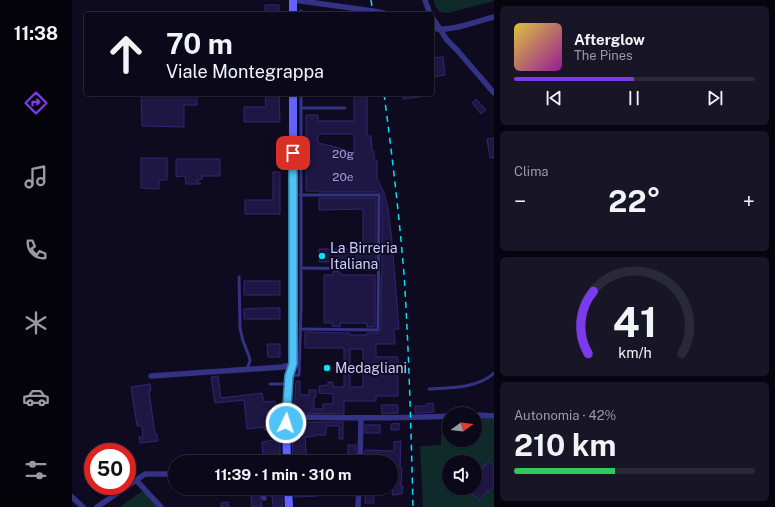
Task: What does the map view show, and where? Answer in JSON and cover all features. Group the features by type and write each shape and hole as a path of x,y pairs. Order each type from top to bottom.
{"main road":[{"path":"294,0 298,12"},
{"path":"287,455 286,417 289,380 293,364 297,140 293,96"},
{"path":"288,495 289,507"}],"street":[{"path":"294,0 378,12"},
{"path":"425,0 429,12"},
{"path":"434,28 441,30 453,28 494,17"},
{"path":"434,19 447,40 494,93"},
{"path":"151,376 247,370 287,366 293,364"},
{"path":"482,415 494,416"},
{"path":"286,417 411,418 442,416"},
{"path":"360,455 361,418"},
{"path":"161,507 136,480 145,474 168,474"},
{"path":"97,507 114,495"},
{"path":"358,507 359,495"},
{"path":"72,497 83,507"}],"lane":[{"path":"270,384 299,376 301,268 300,195 297,140 301,96"},
{"path":"301,108 345,108"},
{"path":"300,195 379,195 378,330 300,329"},
{"path":"301,268 378,269"},
{"path":"240,277 240,328 250,361 247,370"},
{"path":"429,389 462,387 488,378 494,373"}],"green space":[{"path":"434,0 494,1 448,13 440,12 435,6"},
{"path":"482,418 494,419 494,507 423,507 420,446 441,445 442,426 442,447 482,447"},
{"path":"142,491 163,507 120,507"}],"building":[{"path":"265,5 279,5 279,12 265,12"},
{"path":"443,57 445,75 434,77 434,58"},
{"path":"141,96 197,96 197,105 184,105 184,127 142,126"},
{"path":"265,96 279,96 280,122 244,122 244,107 266,107"},
{"path":"354,96 367,96 367,136 371,136 374,160 377,160 377,178 384,193 388,209 392,242 399,329 394,329 395,344 376,344 376,357 398,357 398,396 376,396 376,401 344,401 344,414 294,413 296,381 300,381 300,395 309,395 309,390 316,390 316,397 314,397 314,409 323,409 323,404 333,404 333,394 319,393 319,386 328,385 328,382 333,382 333,387 344,387 344,348 305,348 305,332 367,335 367,333 378,333 381,330 382,194 379,192 306,191 306,115 318,115 318,121 354,121","holes":["318,134 354,134 354,155 345,150 318,143","350,349 363,349 363,387 350,387"]},
{"path":"402,96 420,96 420,97 403,99"},
{"path":"476,99 486,110 481,114 472,103"},
{"path":"494,138 494,158 490,158 487,139"},
{"path":"141,158 167,158 167,180 159,180 159,189 141,188"},
{"path":"176,159 220,159 220,176 202,176 202,179 196,181 201,184 186,184 185,176 176,177"},
{"path":"273,172 280,172 280,214 245,214 245,200 273,200"},
{"path":"319,198 376,198 376,262 340,262 340,266 333,265 333,262 319,262 319,249 363,249 363,209 319,210"},
{"path":"333,271 340,272 340,275 375,275 375,327 367,327 367,323 340,323 340,327 332,326 333,323 324,323 324,275 333,275"},
{"path":"244,281 280,281 280,295 244,295"},
{"path":"280,308 280,319 244,319 244,309"},
{"path":"267,344 280,344 280,357 268,357"},
{"path":"218,376 221,398 262,393 264,402 275,401 276,409 279,409 280,436 264,430 264,427 247,429 244,400 215,403 211,377"},
{"path":"150,384 151,391 149,391 155,434 157,434 158,441 140,443 139,437 143,437 142,426 137,426 131,387"},
{"path":"433,403 434,412 415,413 415,406 426,406 426,404"},
{"path":"381,405 398,405 398,413 382,414"},
{"path":"343,422 343,439 339,439 339,426 326,426 326,435 305,437 306,455 293,455 292,424"},
{"path":"399,423 399,430 391,430 391,424"},
{"path":"365,425 380,425 380,433 365,433"},
{"path":"280,439 280,455 263,455 262,442"},
{"path":"401,441 400,467 402,468 402,494 398,494 398,455 364,455 365,450 394,451 394,442"},
{"path":"348,445 356,445 356,455 348,455"},
{"path":"488,461 494,465 494,486 489,492 487,491 480,500 473,495 482,495 482,467 483,468"},
{"path":"251,495 260,495 262,507 252,507"},
{"path":"282,495 283,507 273,507 272,496 268,496"},
{"path":"294,495 318,495 318,496 294,497"},
{"path":"365,495 374,495 374,503 365,503"},
{"path":"228,502 229,507 221,507 221,503"}],"railway":[{"path":"371,0 373,12"},
{"path":"384,96 404,274 409,361 413,507"}],"place":[{"name":"La Birreria Italiana","path":"322,256"},
{"name":"Medagliani","path":"327,368"}],"route":[{"path":"286,423 289,376 293,364 293,153"}]}
